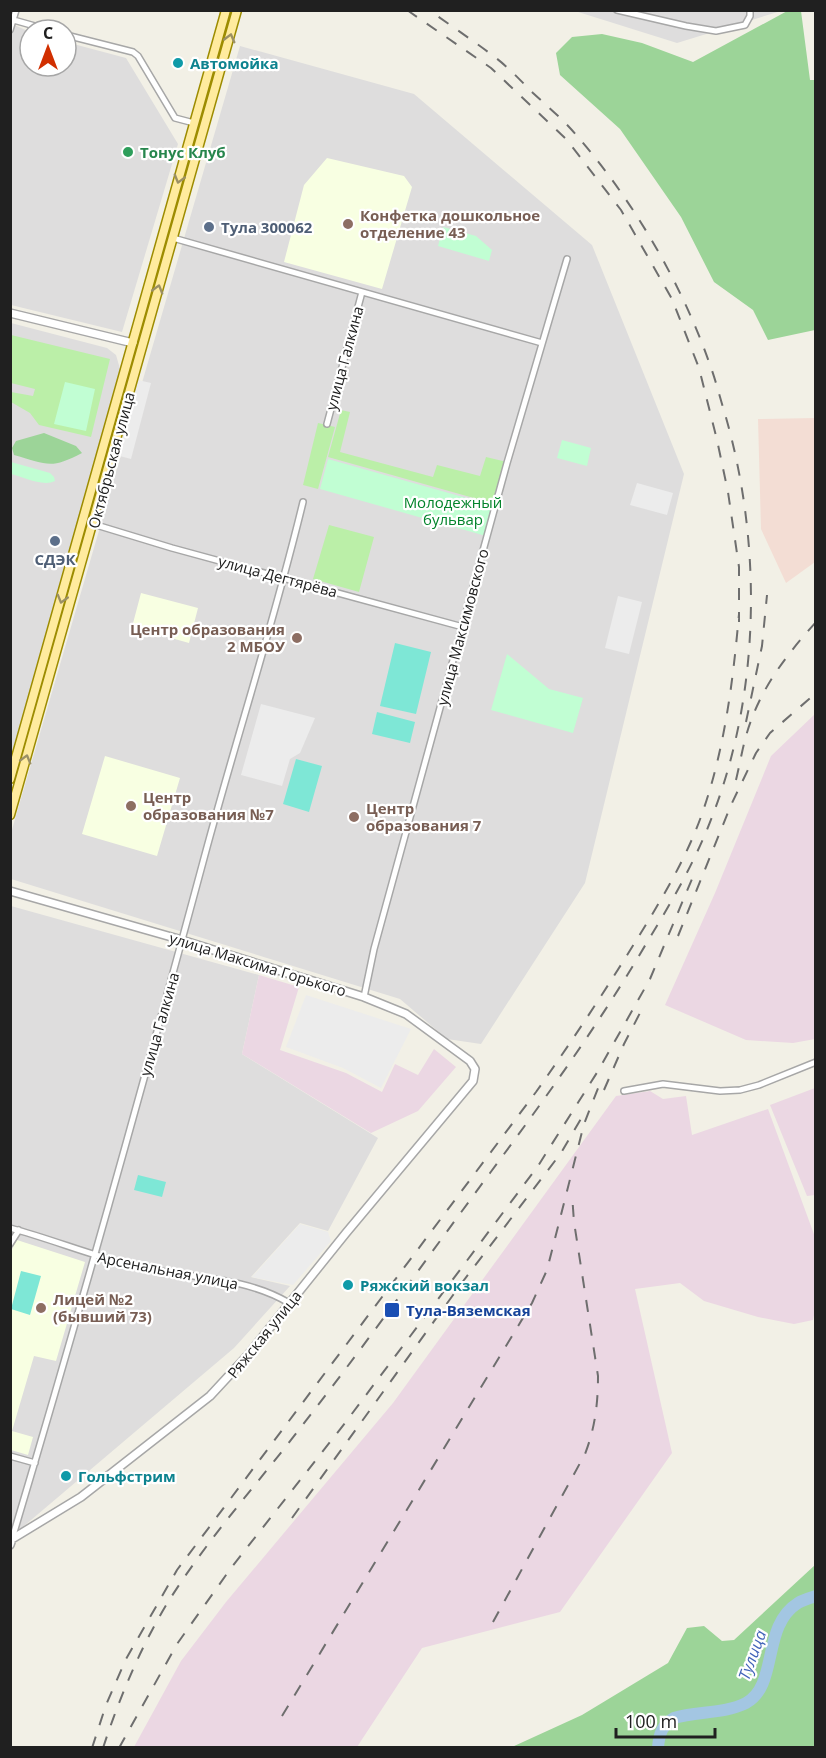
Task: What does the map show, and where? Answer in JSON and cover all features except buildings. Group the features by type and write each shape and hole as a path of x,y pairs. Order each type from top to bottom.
{"main road":[{"name":"Октябрьская улица","path":"138,345 194,123 226,10"},
{"name":"Октябрьская улица","path":"10,779 138,345 172,238 237,10"},
{"name":"Октябрьская улица","path":"10,815 93,524 133,362"}],"street":[{"path":"10,30 16,10"},
{"path":"617,10 716,31 745,25 750,16 750,10"},
{"path":"78,38 133,52 142,62 175,118 194,123"},
{"path":"172,238 542,343"},
{"name":"улица Максимовского","path":"364,997 378,934 507,463 567,259"},
{"name":"улица Галкина","path":"327,424 362,292"},
{"path":"10,313 138,345"},
{"name":"улица Галкина","path":"11,1542 96,1256 239,732 285,578 303,502"},
{"name":"улица Дегтярёва","path":"93,524 463,627"},
{"name":"улица Максима Горького","path":"10,891 364,997 406,1014 470,1060 474,1069 473,1081"},
{"path":"624,1090 663,1084 720,1091 740,1090 759,1085 816,1062"},
{"name":"Ряжская улица","path":"11,1542 81,1497 210,1396 248,1355 473,1081"},
{"name":"Арсенальная улица","path":"10,1228 96,1256 164,1272 252,1286 272,1293 289,1303"},
{"path":"10,1244 19,1230"},
{"path":"10,1456 35,1463"}],"shaded area":[{"path":"575,11 781,11 677,43"},
{"path":"10,23 18,27 18,78 78,78 78,45 126,58 178,144 122,332 11,305"},
{"path":"240,46 414,94 592,245 684,474 585,883 481,1044 447,1039 400,999 11,879 11,833"},
{"name":"Конфетка дошкольное отделение 43","path":"327,158 404,176 412,187 382,289 284,262 304,185"},
{"path":"11,323 107,348 116,355 120,369 11,760"},
{"path":"138,380 151,383 131,459 116,455"},
{"path":"815,418 815,562 786,583 761,529 758,419"},
{"path":"637,483 673,493 667,515 630,505"},
{"path":"141,593 198,608 189,643 132,627"},
{"path":"618,596 642,602 629,654 605,648"},
{"path":"395,643 431,652 416,714 380,706"},
{"path":"261,704 315,718 300,753 290,759 282,786 241,775"},
{"path":"377,712 415,722 410,743 372,734"},
{"path":"815,714 815,1039 793,1043 746,1040 665,1005 715,893 771,756"},
{"name":"Центр образования №7","path":"105,756 180,778 157,856 82,834"},
{"path":"296,759 322,766 309,812 283,804"},
{"path":"11,906 259,975 242,1054 378,1138 328,1231 300,1223 251,1277 290,1286 234,1348 11,1537"},
{"path":"259,975 299,987 280,1050 346,1073 382,1092 395,1064 418,1075 434,1049 456,1067 418,1111 371,1133 242,1054"},
{"path":"306,995 411,1029 381,1088 343,1068 286,1047"},
{"path":"815,1088 815,1195 807,1196 770,1105"},
{"path":"650,1091 663,1099 686,1096 692,1135 768,1109 815,1237 816,1305 813,1320 794,1324 758,1317 704,1301 680,1283 635,1289 672,1453 560,1612 422,1648 357,1747 134,1747 181,1661 226,1602 393,1403 616,1096"},
{"path":"138,1175 166,1182 162,1197 134,1190"},
{"path":"300,1224 328,1232 331,1241 293,1285 252,1277"},
{"name":"Лицей №2 (бывший 73)","path":"17,1240 85,1262 56,1361 34,1356 12,1431 33,1437 28,1455 11,1450 10,1253"},
{"path":"21,1271 41,1276 30,1315 11,1309"}],"green space":[{"path":"789,10 801,11 810,80 815,80 815,330 768,340 753,310 714,282 681,217 620,129 560,75 556,53 572,37 602,34 642,43 693,62"},
{"path":"443,227 476,236 492,250 489,261 438,246"},
{"path":"11,335 110,359 91,437 39,425 30,413 11,402 11,392 33,396 35,389 11,383"},
{"path":"65,382 95,389 86,431 54,424"},
{"path":"341,410 350,412 340,452 433,477 437,465 480,476 486,457 507,462 495,504 328,457"},
{"path":"318,423 335,427 318,489 303,485"},
{"path":"44,433 76,446 82,453 63,462 48,464 14,455 12,448 16,441"},
{"path":"562,440 591,448 587,466 557,458"},
{"name":"Молодежный бульвар","path":"328,459 495,506 486,536 320,489"},
{"path":"11,462 50,473 55,481 45,483 11,474"},
{"path":"329,525 374,537 359,592 313,579"},
{"path":"507,654 549,689 583,698 573,733 491,710"},
{"path":"815,1565 815,1747 512,1747 582,1715 668,1663 687,1628 704,1626 722,1641 734,1640"}],"waterway":[{"name":"Тулица","path":"658,1748 662,1730 674,1718 738,1707 756,1694 763,1683 774,1640 786,1613 798,1603 816,1596"}],"railway":[{"path":"407,10 491,68 567,140 621,210 672,299 699,368 728,492 739,567 739,622"},
{"path":"103,1748 138,1658 180,1583 349,1364 511,1145 571,1061 628,974 673,898 705,834 728,769 740,719 751,616 750,565 745,513 737,463 725,414 699,335 654,244 598,161 572,130 501,62 429,10"},
{"path":"746,722 762,646 767,595"},
{"path":"92,1748 106,1705 126,1659 177,1570 536,1092 598,1000 663,896 697,828 711,787 727,714 739,614"},
{"path":"736,780 749,726 764,691 788,655 816,622"},
{"path":"678,936 731,805 756,753 770,733 816,693"},
{"path":"119,1748 177,1644 231,1568 345,1423 538,1166 598,1071 650,979 692,879"},
{"path":"604,1090 641,1011"},
{"path":"282,1716 532,1303 547,1270 584,1124 602,1078"},
{"path":"292,1518 461,1284 561,1153 582,1117"},
{"path":"493,1622 585,1454 594,1425 598,1376 574,1222 572,1194"}],"place":[{"name":"Автомойка","path":"178,63"},
{"name":"Тонус Клуб","path":"128,152"},
{"name":"Конфетка дошкольное отделение 43","path":"348,224"},
{"name":"Тула 300062","path":"209,227"},
{"name":"СДЭК","path":"55,541"},
{"name":"Центр образования 2 МБОУ","path":"297,638"},
{"name":"Центр образования №7","path":"131,806"},
{"name":"Центр образования 7","path":"354,817"},
{"name":"Ряжский вокзал","path":"348,1285"},
{"name":"Лицей №2 (бывший 73)","path":"41,1308"},
{"name":"Тула-Вяземская","path":"392,1310"},
{"name":"Гольфстрим","path":"66,1476"}]}
